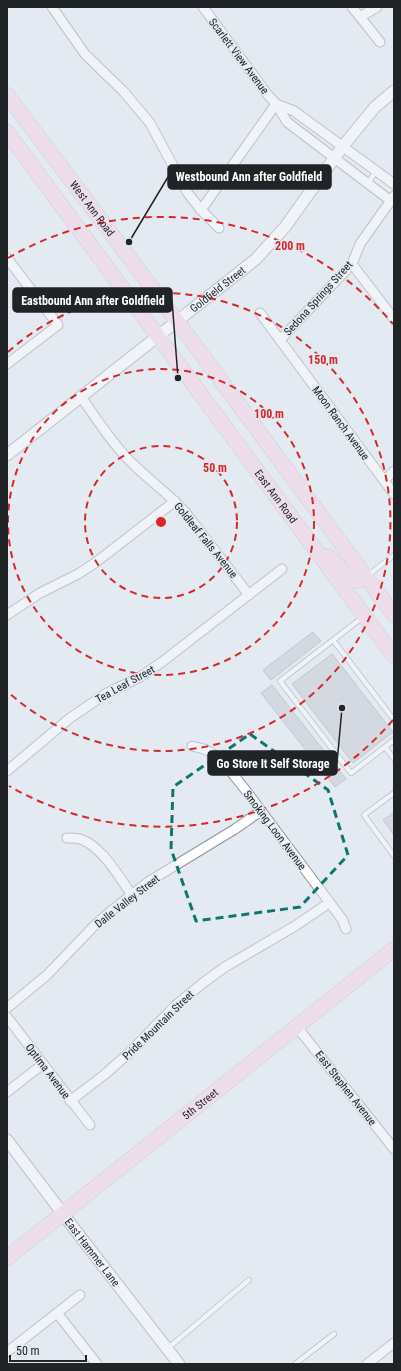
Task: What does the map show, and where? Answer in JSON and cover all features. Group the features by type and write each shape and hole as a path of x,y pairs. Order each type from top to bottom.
{"main road":[{"name":"West Ann Road","path":"7,94 177,322"},
{"name":"West Ann Road","path":"7,132 158,337"},
{"path":"177,322 394,615"},
{"name":"East Ann Road","path":"158,337 394,656"},
{"path":"305,536 350,578 357,580 366,576"},
{"name":"5th Street","path":"7,1258 394,949"}],"street":[{"path":"52,7 85,54 124,92 150,123 187,192 201,210 219,228"},
{"name":"Scarlett View Avenue","path":"203,7 276,104 287,122 333,158 392,198"},
{"path":"352,7 380,42"},
{"path":"360,17 377,7"},
{"name":"Goldfield Street","path":"8,452 81,397 256,259 285,227 333,158 375,107 394,90"},
{"path":"201,210 276,104"},
{"name":"Scarlett View Avenue","path":"276,104 294,111 394,184"},
{"name":"Sedona Springs Street","path":"280,340 352,264 360,244 392,198"},
{"path":"7,258 58,325 7,364"},
{"path":"352,264 394,319"},
{"name":"Moon Ranch Avenue","path":"260,313 394,494"},
{"name":"Goldleaf Falls Avenue","path":"81,397 131,462 175,501 186,513 249,595"},
{"path":"384,480 394,471"},
{"path":"7,615 40,593 78,574 95,563 175,501"},
{"name":"Tea Leaf Street","path":"7,771 70,718 107,693 140,677 162,662 282,569"},
{"name":"Smoking Loon Avenue","path":"192,746 204,749 223,763 342,919 346,929"},
{"name":"Dalle Valley Street","path":"7,1008 47,975 95,925 148,882 235,829 261,811"},
{"path":"67,838 81,840 100,852 132,895"},
{"name":"Pride Mountain Street","path":"70,1101 104,1075 129,1053 176,1005 203,983 330,903"},
{"name":"Optima Avenue","path":"7,1017 70,1101 90,1125"},
{"name":"East Stephen Avenue","path":"297,1027 394,1149"},
{"path":"7,1092 43,1064"},
{"name":"East Hammer Lane","path":"7,1140 179,1364"},
{"path":"7,1352 80,1295"},
{"path":"57,1313 97,1364"},
{"path":"367,1364 394,1343"}],"lane":[{"path":"368,182 376,171"},
{"path":"366,576 394,555"},
{"path":"364,616 280,681 351,773 394,740"},
{"path":"333,640 394,720"},
{"path":"385,747 394,759"},
{"path":"394,793 364,815 394,856"},
{"path":"168,1349 249,1280"},
{"path":"295,1364 334,1334"}],"highlighted area":[{"path":"250,734 328,790 348,855 300,907 196,921 171,849 173,787"}],"building":[{"path":"313,632 321,641 271,680 263,670"},
{"path":"332,654 393,732 353,763 292,684"},
{"path":"272,685 346,779 335,787 261,693"},
{"path":"394,812 394,835 383,820"}],"place":[{"name":"Westbound Ann after Goldfield","path":"129,242"},
{"name":"Eastbound Ann after Goldfield","path":"178,378"},
{"name":"Go Store It Self Storage","path":"342,708"}]}
